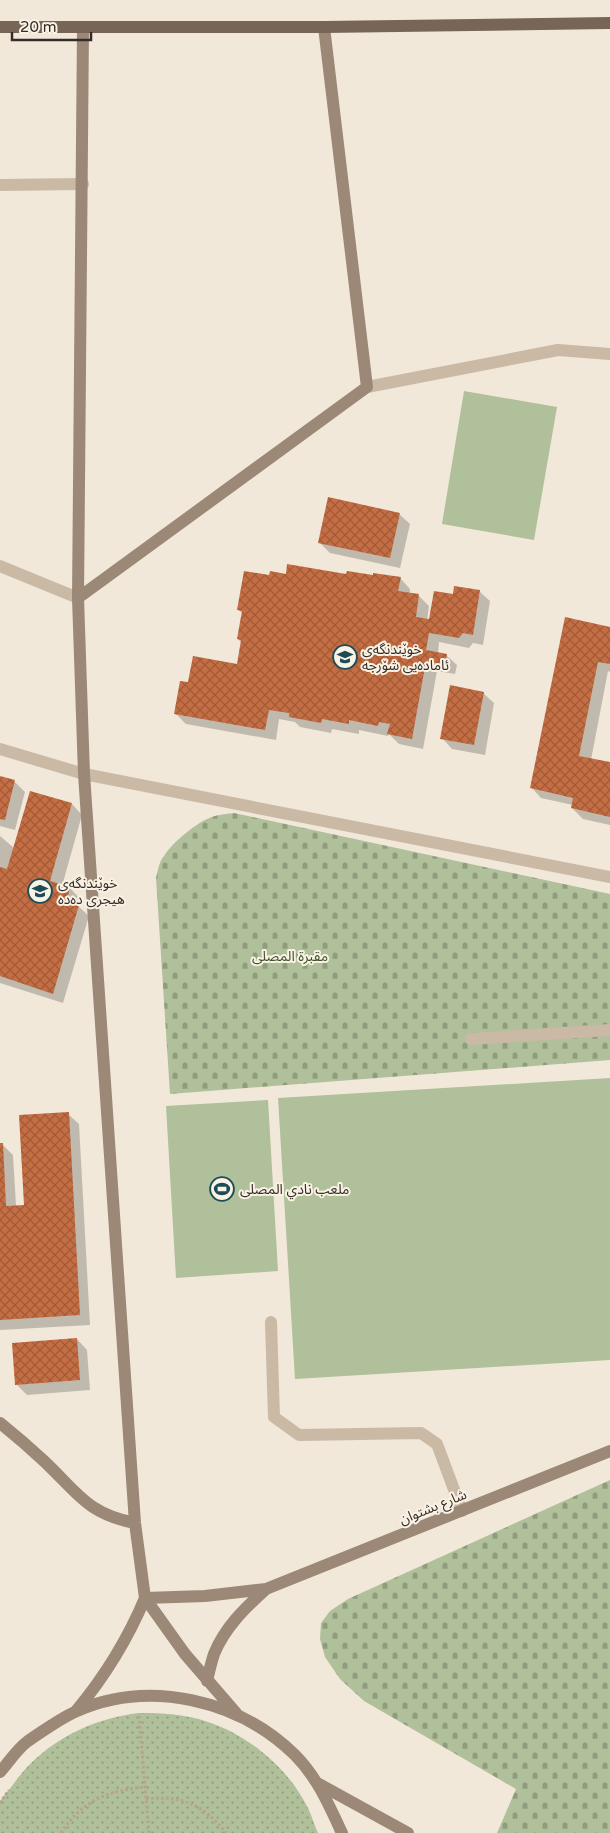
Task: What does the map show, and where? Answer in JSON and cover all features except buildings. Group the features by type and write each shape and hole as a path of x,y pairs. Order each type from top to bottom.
{"main road":[{"path":"0,27 324,27 610,23"}],"street":[{"path":"324,27 367,387"},
{"path":"83,28 78,598 84,774 135,1524 145,1598 164,1627 207,1681 236,1713"},
{"path":"0,185 83,184"},
{"path":"78,598 367,387 558,350 610,354"},
{"path":"0,566 78,598"},
{"path":"0,749 84,774 610,877"},
{"path":"471,1039 610,1030"},
{"path":"271,1322 274,1417 299,1435 421,1433 437,1444 462,1511"},
{"path":"0,1423 44,1461 87,1504 102,1514 135,1524"},
{"name":"شارع بشتوان","path":"145,1598 206,1596 266,1589 610,1452"},
{"name":"شارع بشتوان","path":"207,1681 214,1654 227,1629 245,1608 266,1589"},
{"path":"76,1711 109,1669 123,1646 145,1598"},
{"path":"0,1772 26,1742 76,1711 115,1699 156,1695 197,1700 236,1713 268,1732 296,1755 319,1784 342,1833"},
{"path":"319,1784 408,1833"}],"path":[{"path":"133,1714 139,1713 149,1833"},
{"path":"0,1803 11,1787"},
{"path":"61,1833 67,1823 84,1806 96,1798 113,1792 145,1787"},
{"path":"146,1799 161,1797 189,1802 215,1819 226,1833"}],"green space":[{"path":"464,391 557,407 534,540 442,524"},
{"name":"مقبرة المصلى","path":"234,813 610,894 610,1060 170,1094 156,878 162,858 183,835 210,818"},
{"path":"610,1078 610,1360 295,1379 278,1098"},
{"name":"ملعب نادي المصلى","path":"268,1100 278,1271 176,1278 166,1106"},
{"path":"610,1480 610,1833 497,1833 516,1789 364,1701 340,1679 325,1657 320,1639 321,1623 330,1611 348,1599"},
{"path":"156,1713 200,1719 224,1728 253,1745 279,1767 300,1793 318,1833 0,1833 0,1802 24,1771 37,1758 51,1746 84,1728 120,1716"}],"place":[{"name":"خوێندنگەی ئامادەیی شۆرجە","path":"345,657"},
{"name":"خوێندنگەی هیجری دەدە","path":"40,891"},
{"name":"ملعب نادي المصلى","path":"222,1189"}]}
